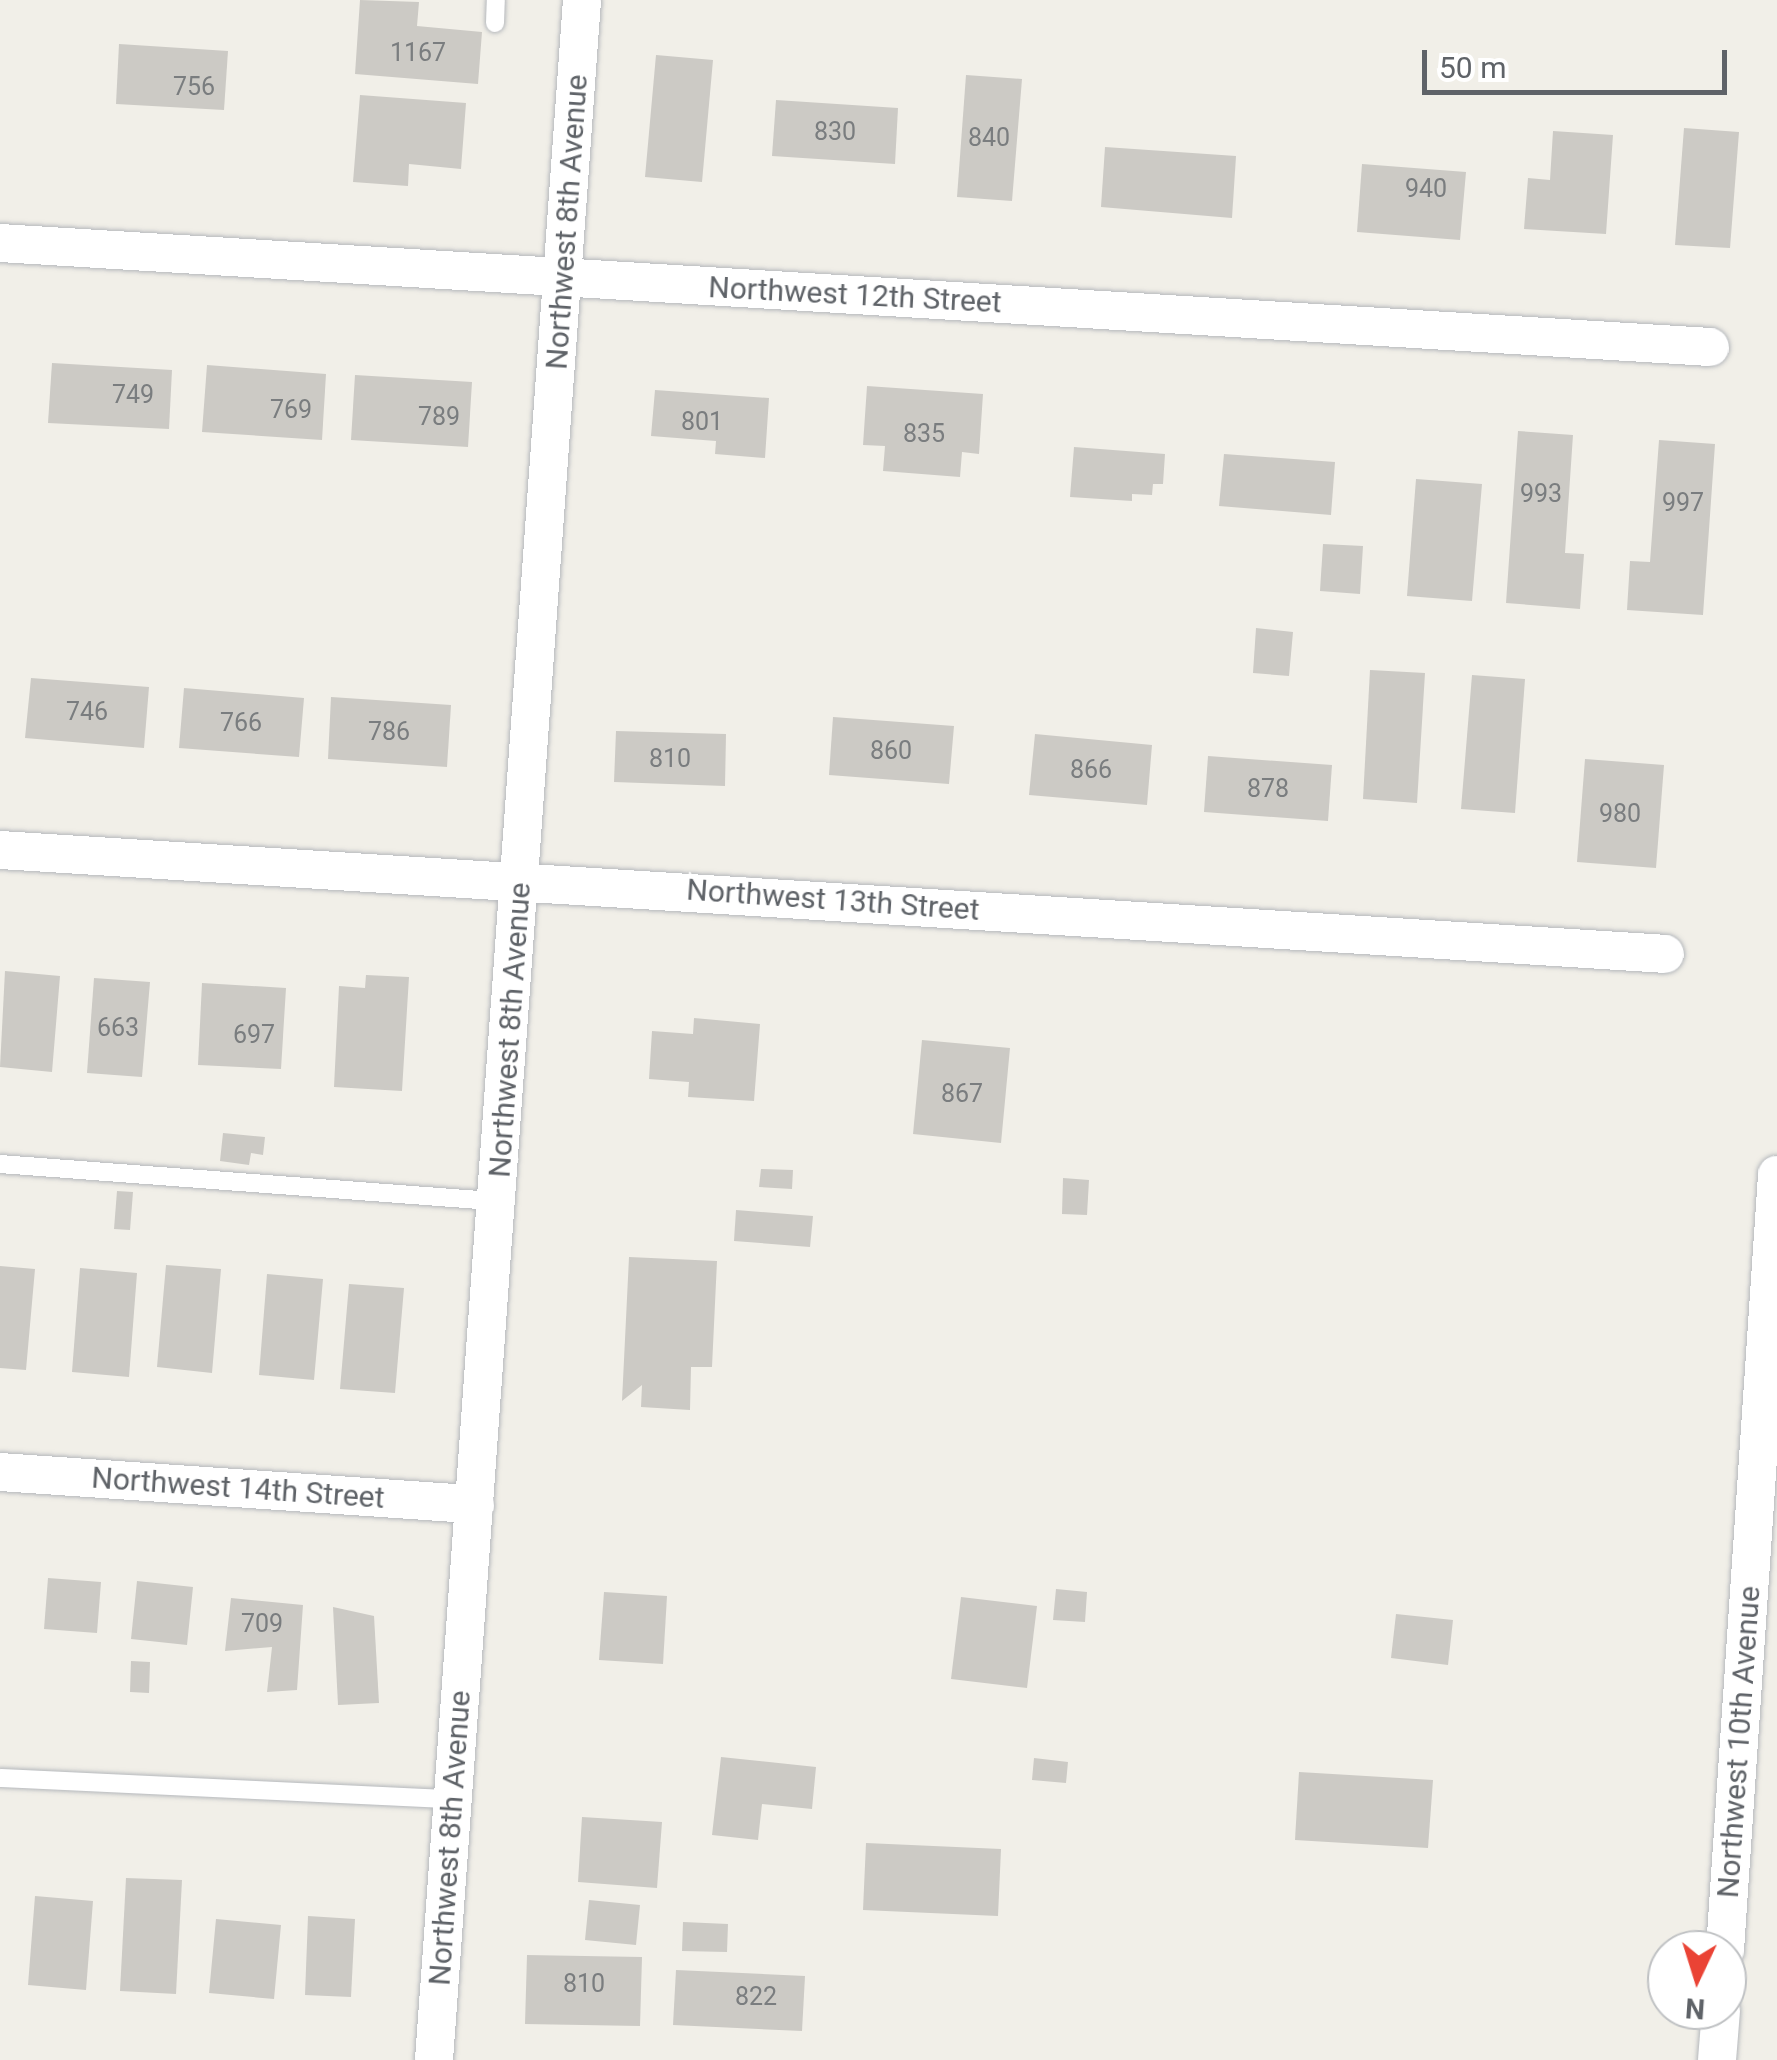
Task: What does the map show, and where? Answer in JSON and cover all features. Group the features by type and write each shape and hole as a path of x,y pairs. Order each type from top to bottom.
{"street":[{"name":"Northwest 8th Avenue","path":"434,2060 522,880 582,0"},
{"name":"Northwest 12th Street","path":"0,243 1710,347"},
{"name":"Northwest 13th Street","path":"0,850 1665,954"},
{"name":"Northwest 10th Avenue","path":"1726,1930 1777,1175"},
{"name":"Northwest 14th Street","path":"0,1472 475,1504"},
{"path":"1717,2060 1719,2030"}],"lane":[{"path":"495,23 496,0"},
{"path":"0,1164 498,1201"},
{"path":"0,1778 453,1799"}],"building":[{"path":"360,0 419,2 417,26 482,32 478,84 355,74"},
{"path":"119,44 228,51 224,110 116,104"},
{"path":"656,55 713,60 702,182 645,177"},
{"path":"966,75 1022,79 1012,201 957,197"},
{"path":"360,95 466,103 461,169 409,164 408,186 353,182"},
{"path":"776,100 898,108 895,164 772,156"},
{"path":"1684,128 1739,132 1730,248 1675,245"},
{"path":"1553,131 1613,135 1606,234 1524,229 1528,178 1550,180"},
{"path":"1105,147 1236,156 1232,218 1101,207"},
{"path":"1362,164 1466,172 1460,240 1357,232"},
{"path":"52,363 172,370 169,429 48,423"},
{"path":"207,365 326,374 322,440 202,432"},
{"path":"355,375 472,382 468,447 351,440"},
{"path":"867,386 983,394 979,454 962,452 960,477 883,471 885,446 863,445"},
{"path":"655,390 769,398 765,458 715,454 716,441 651,436"},
{"path":"1518,431 1573,435 1565,553 1584,554 1580,609 1506,603"},
{"path":"1659,440 1715,444 1703,615 1627,610 1630,561 1650,562"},
{"path":"1074,447 1165,454 1163,484 1153,484 1152,495 1132,494 1132,501 1070,497"},
{"path":"1224,454 1335,462 1331,515 1219,506"},
{"path":"1416,479 1482,484 1472,601 1407,596"},
{"path":"1323,544 1363,546 1360,594 1320,591"},
{"path":"1256,628 1293,632 1289,676 1253,673"},
{"path":"1370,670 1425,673 1417,803 1363,799"},
{"path":"1472,675 1525,679 1515,813 1461,809"},
{"path":"31,678 149,687 144,748 25,738"},
{"path":"184,688 304,698 299,757 179,748"},
{"path":"331,697 451,705 447,767 328,759"},
{"path":"833,717 954,726 949,784 829,775"},
{"path":"616,731 726,734 725,786 614,782"},
{"path":"1035,734 1152,745 1147,805 1029,795"},
{"path":"1208,756 1332,765 1328,821 1204,812"},
{"path":"1585,759 1664,765 1656,868 1577,862"},
{"path":"5,971 60,976 52,1072 0,1067"},
{"path":"366,975 409,977 402,1091 334,1087 339,986 365,988"},
{"path":"94,978 150,982 142,1077 87,1073"},
{"path":"202,983 286,988 281,1069 198,1065"},
{"path":"694,1018 760,1024 754,1101 688,1097 689,1082 649,1079 652,1031 693,1034"},
{"path":"922,1040 1010,1048 1001,1143 913,1134"},
{"path":"223,1133 265,1137 263,1155 251,1153 249,1165 220,1161"},
{"path":"761,1169 793,1170 792,1189 759,1187"},
{"path":"1063,1178 1089,1180 1087,1215 1062,1214"},
{"path":"117,1191 133,1192 130,1230 114,1229"},
{"path":"736,1210 813,1216 810,1247 734,1241"},
{"path":"629,1257 717,1261 712,1367 691,1367 690,1410 641,1407 642,1385 622,1401"},
{"path":"166,1265 221,1269 212,1373 157,1367"},
{"path":"0,1266 35,1269 26,1370 0,1368"},
{"path":"80,1268 137,1273 129,1377 72,1372"},
{"path":"267,1274 323,1279 314,1380 259,1375"},
{"path":"349,1284 404,1288 395,1393 340,1389"},
{"path":"48,1578 101,1582 97,1633 44,1629"},
{"path":"137,1581 193,1587 187,1645 131,1639"},
{"path":"1056,1589 1087,1592 1085,1622 1053,1620"},
{"path":"604,1592 667,1596 663,1664 599,1660"},
{"path":"961,1597 1037,1606 1027,1688 951,1679"},
{"path":"231,1598 303,1605 297,1690 267,1692 272,1647 225,1651"},
{"path":"333,1607 374,1616 379,1703 338,1705"},
{"path":"1396,1614 1453,1620 1448,1665 1391,1658"},
{"path":"131,1661 150,1662 149,1693 130,1692"},
{"path":"721,1757 816,1767 812,1809 762,1804 758,1840 712,1835"},
{"path":"1034,1758 1068,1762 1066,1783 1032,1780"},
{"path":"1299,1772 1433,1780 1428,1848 1295,1840"},
{"path":"582,1817 662,1822 657,1888 578,1882"},
{"path":"866,1843 1001,1849 998,1916 863,1910"},
{"path":"126,1878 182,1880 176,1994 120,1991"},
{"path":"35,1896 93,1901 86,1990 28,1985"},
{"path":"589,1900 640,1905 636,1945 585,1940"},
{"path":"308,1916 355,1919 351,1997 305,1995"},
{"path":"216,1919 281,1925 274,1999 209,1993"},
{"path":"683,1922 728,1924 727,1952 682,1951"},
{"path":"527,1955 642,1957 640,2026 525,2024"},
{"path":"676,1970 805,1976 802,2031 673,2025"}]}
